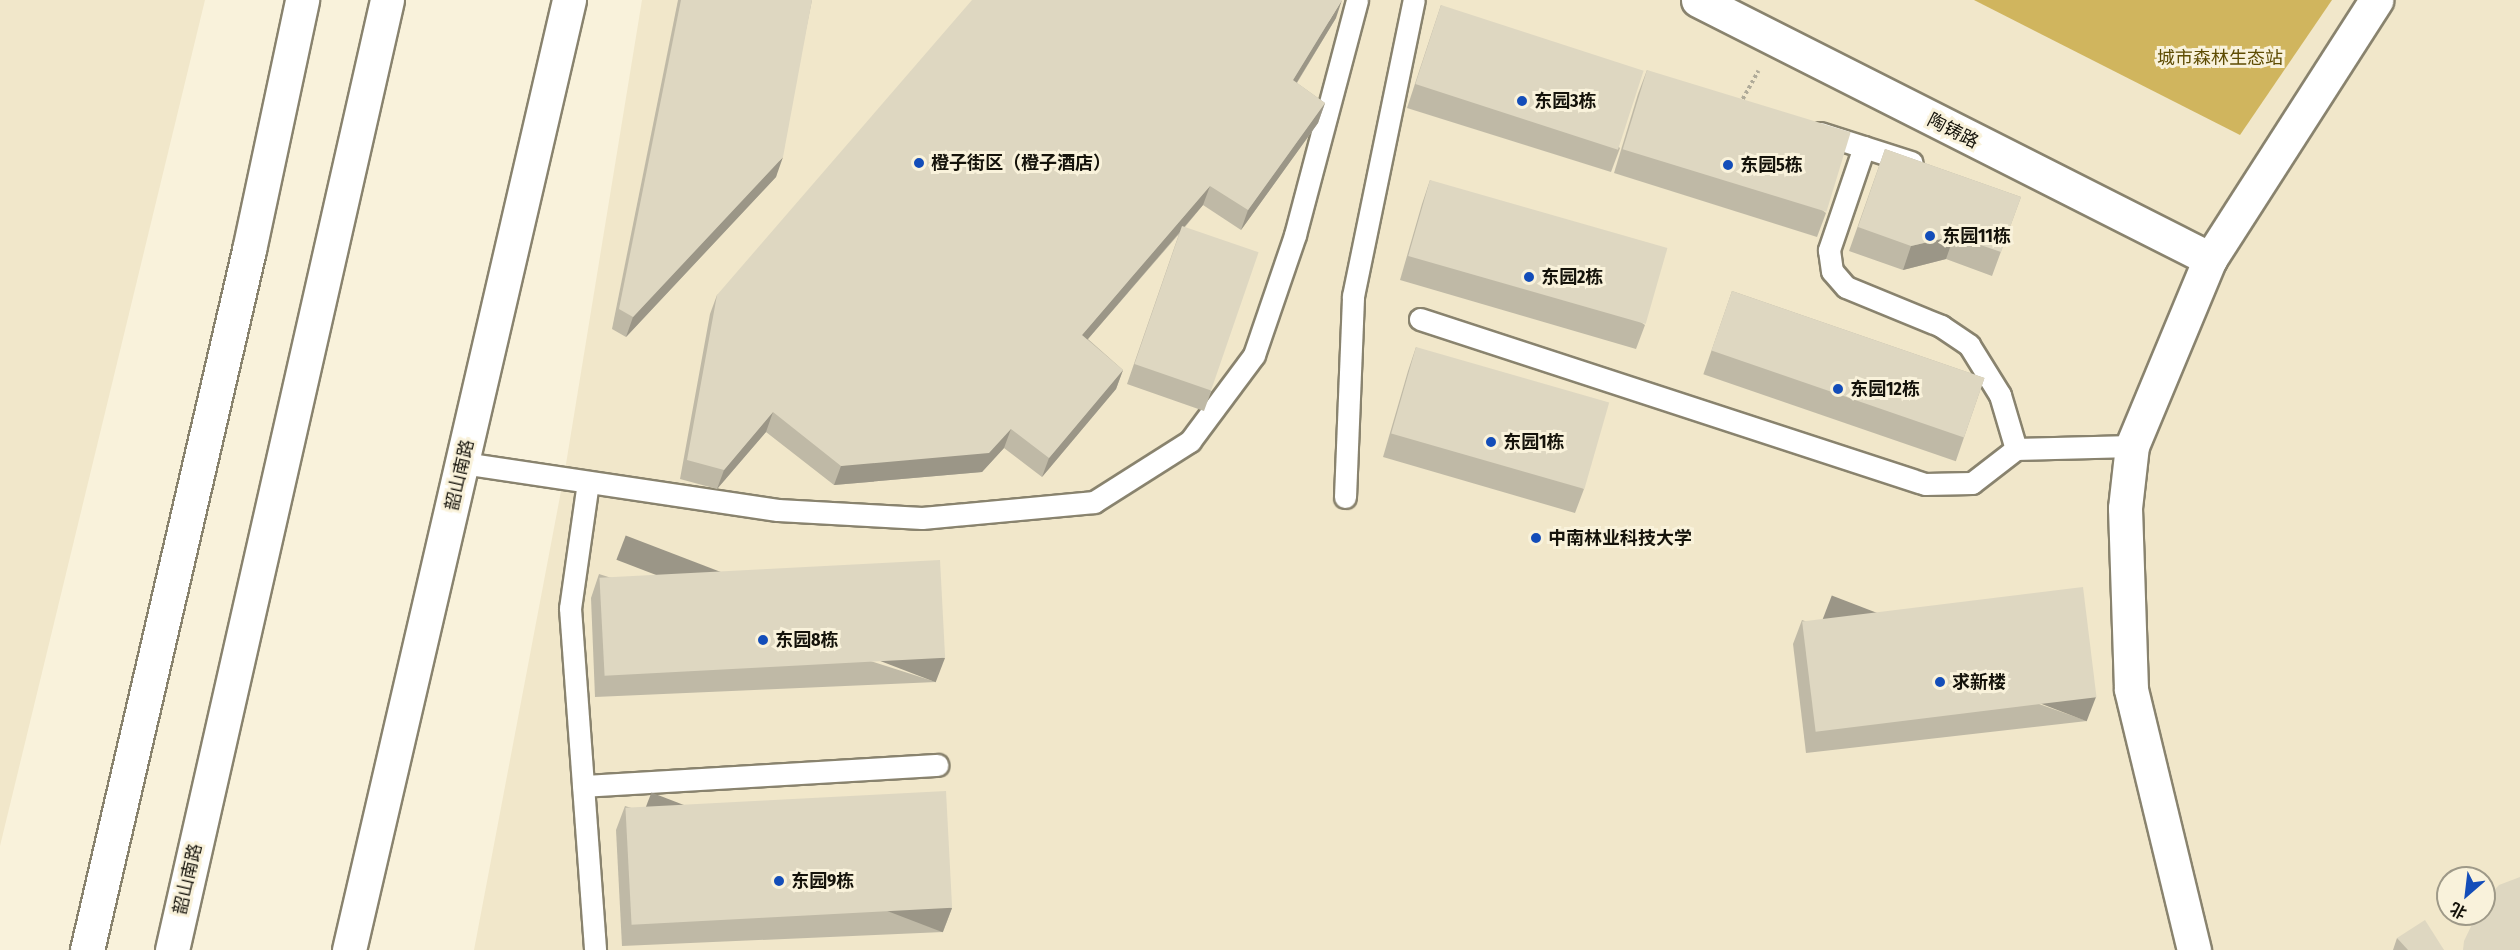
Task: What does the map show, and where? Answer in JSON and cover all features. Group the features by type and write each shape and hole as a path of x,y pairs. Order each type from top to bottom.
{"street":[{"path":"87,950 249,250 302,0"},
{"name":"韶山南路","path":"172,950 387,0"},
{"name":"韶山南路","path":"349,950 569,0"},
{"name":"陶铸路","path":"1698,0 2210,259"},
{"path":"2194,950 2131,689 2125,508 2132,446 2210,259 2376,0"}],"lane":[{"path":"463,463 778,510 922,518 1094,502 1190,441 1254,355 1294,235 1356,0"},
{"path":"1345,496 1353,296 1414,0"},
{"path":"1795,125 1930,168"},
{"path":"1864,147 1829,250 1832,271 1846,287 1941,326 1969,345 2000,395 2016,449"},
{"path":"1420,319 1925,484 1972,483 2016,449 2044,445 2132,446"},
{"path":"588,482 570,608 596,950"},
{"path":"583,786 937,765"}],"shaded area":[{"path":"0,0 205,0 0,846"},
{"name":"中南林业科技大学","path":"642,0 2520,0 2520,950 474,950 565,470"}],"green space":[{"name":"城市森林生态站","path":"1974,0 2332,0 2240,135"}],"building":[{"path":"681,0 812,0 783,157 633,317 619,309"},
{"path":"972,0 1342,0 1293,80 1325,103 1248,210 1210,186 1082,335 1123,370 1049,458 1011,429 989,453 841,466 773,412 724,470 687,460 717,295"},
{"name":"东园3栋","path":"1441,5 1644,71 1618,150 1415,84"},
{"name":"东园5栋","path":"1647,70 1851,132 1826,212 1623,149"},
{"name":"东园11栋","path":"1885,149 2021,197 2001,252 1954,236 1911,246 1858,227"},
{"name":"东园2栋","path":"1430,180 1667,248 1646,324 1408,256"},
{"path":"1182,226 1259,252 1211,390 1134,364"},
{"path":"1732,291 1984,378 1964,437 1711,351"},
{"name":"东园1栋","path":"1416,347 1609,402 1584,489 1391,434"},
{"name":"东园8栋","path":"940,560 945,658 605,676 599,578"},
{"name":"求新楼","path":"2083,587 2097,697 1816,732 1802,621"},
{"name":"东园9栋","path":"946,791 952,908 632,925 625,808"},
{"path":"2520,877 2520,950 2463,950 2464,941 2471,926 2496,926 2496,888"},
{"path":"2425,920 2444,950 2408,950 2397,938"}],"place":[{"name":"东园3栋","path":"1522,101"},
{"name":"橙子街区（橙子酒店）","path":"919,163"},
{"name":"东园5栋","path":"1728,165"},
{"name":"东园11栋","path":"1930,236"},
{"name":"东园2栋","path":"1529,277"},
{"name":"东园12栋","path":"1838,389"},
{"name":"东园1栋","path":"1491,442"},
{"name":"中南林业科技大学","path":"1536,538"},
{"name":"东园8栋","path":"763,640"},
{"name":"求新楼","path":"1940,682"},
{"name":"东园9栋","path":"779,881"}]}
